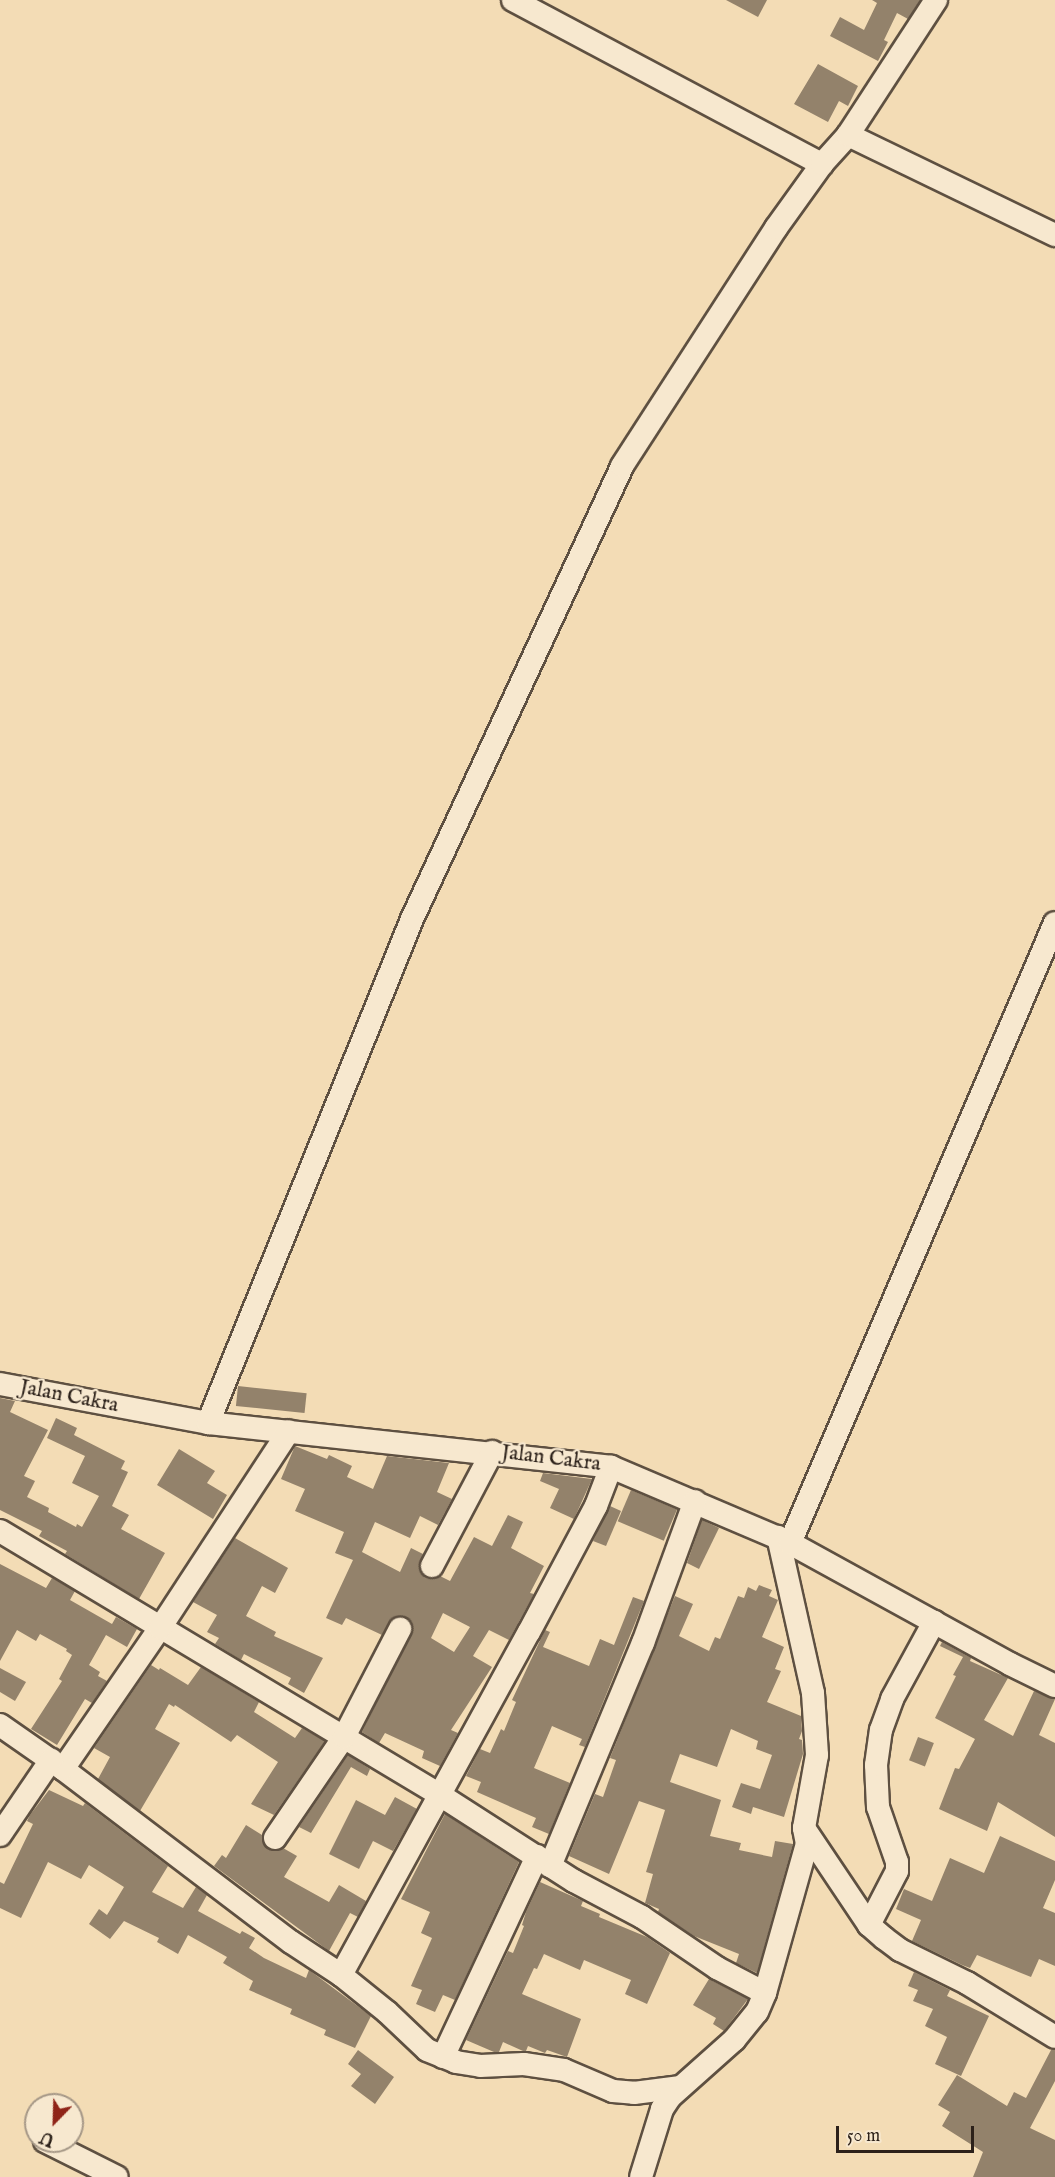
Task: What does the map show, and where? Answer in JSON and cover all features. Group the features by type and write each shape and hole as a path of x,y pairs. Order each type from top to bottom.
{"street":[{"path":"513,0 822,164"},
{"path":"208,1423 412,919 622,466 776,228 822,164 848,135 936,0"},
{"path":"848,135 1055,235"},
{"path":"641,2177 658,2118 670,2097 734,2040 757,2012 765,1993 807,1844 804,1828 818,1755 813,1693 784,1540 1055,923"},
{"name":"Jalan Cakra","path":"0,1384 208,1423 492,1452 611,1467 784,1540 1055,1686"},
{"path":"0,1835 160,1628 289,1431"},
{"path":"432,1566 492,1452"},
{"path":"341,1975 596,1506 611,1467"},
{"path":"443,2057 543,1861 643,1642 695,1501"},
{"path":"0,1531 440,1795 543,1861 650,1922 717,1968 765,1993"},
{"path":"869,1925 897,1871 897,1862 878,1807 876,1765 881,1730 892,1699 934,1622"},
{"path":"275,1838 344,1737 400,1629"},
{"path":"0,1725 57,1764 291,1942 341,1975 387,2012 427,2050 456,2062 480,2066 524,2064 564,2070 613,2091 634,2093 681,2087"},
{"path":"804,1828 869,1925 900,1950 967,1983 1055,2037"},
{"path":"69,2153 117,2177"}],"building":[{"path":"726,0 767,0 758,17"},
{"path":"872,0 920,0 908,19 897,13 884,40 888,42 878,61 830,36 840,17 864,30 877,3"},
{"path":"818,64 858,86 848,106 839,101 828,122 794,104"},
{"path":"238,1386 307,1393 305,1413 236,1406"},
{"path":"0,1398 15,1401 10,1412 48,1430 24,1476 35,1481 27,1497 49,1508 48,1512 76,1527 77,1524 82,1527 99,1496 72,1483 85,1456 47,1438 56,1418 77,1428 74,1435 125,1461 121,1469 128,1472 112,1506 129,1515 121,1529 165,1553 139,1599 65,1554 67,1551 39,1536 42,1531 0,1510"},
{"path":"295,1446 327,1459 329,1455 352,1466 347,1477 373,1489 387,1456 449,1463 437,1492 452,1499 438,1525 420,1516 410,1538 375,1522 362,1552 400,1572 411,1548 423,1554 419,1567 425,1578 433,1579 440,1576 450,1581 474,1537 492,1546 508,1515 523,1522 511,1548 544,1566 530,1593 534,1594 509,1640 489,1630 473,1656 492,1667 451,1730 458,1733 440,1766 422,1758 424,1751 385,1733 379,1743 362,1732 413,1628 411,1621 400,1616 392,1618 382,1635 346,1618 342,1625 326,1618 353,1560 335,1553 344,1532 295,1511 305,1489 281,1479","holes":["443,1613 470,1627 454,1652 431,1638"]},
{"path":"179,1449 215,1471 207,1483 227,1495 213,1519 157,1485"},
{"path":"543,1473 592,1479 574,1519 550,1508 559,1489 540,1481"},
{"path":"631,1490 677,1510 664,1541 618,1521"},
{"path":"610,1506 621,1511 606,1546 593,1541"},
{"path":"702,1520 719,1528 699,1569 687,1563"},
{"path":"235,1538 288,1568 275,1593 262,1586 246,1616 276,1632 274,1636 323,1658 304,1693 288,1684 291,1678 244,1654 241,1660 215,1644 219,1638 207,1632 217,1615 193,1602"},
{"path":"0,1564 46,1588 52,1578 75,1591 70,1600 112,1624 116,1617 137,1629 127,1647 106,1635 89,1665 100,1672 98,1676 107,1681 92,1703 85,1699 57,1745 31,1729 62,1681 59,1679 72,1655 66,1651 67,1649 40,1634 36,1641 17,1630 0,1661"},
{"path":"759,1585 772,1590 769,1596 778,1600 762,1637 784,1647 775,1669 781,1671 767,1702 801,1716 802,1731 799,1739 802,1740 803,1754 784,1817 753,1807 751,1814 732,1807 741,1783 760,1789 772,1755 756,1749 758,1741 731,1729 717,1767 680,1754 670,1782 721,1800 710,1836 741,1843 739,1850 772,1857 775,1841 793,1844 757,1973 736,1963 739,1954 694,1936 658,1912 659,1909 645,1903 653,1874 646,1872 665,1810 639,1801 609,1874 569,1856 595,1794 603,1797 616,1760 610,1758 675,1596 693,1604 679,1636 709,1651 715,1637 720,1639 738,1596 744,1598 748,1587 756,1591"},
{"path":"633,1597 644,1601 585,1747 579,1745 582,1739 552,1726 534,1768 570,1783 549,1834 532,1827 536,1818 477,1792 481,1782 466,1776 480,1749 490,1753 501,1729 504,1731 516,1702 512,1700 545,1630 550,1632 543,1647 589,1666 600,1639 614,1645"},
{"path":"942,1642 971,1658 970,1661 1008,1678 984,1720 1013,1736 1034,1691 1055,1699 1039,1735 1055,1743 1055,1837 998,1802 987,1831 939,1809 955,1768 959,1769 975,1739 935,1718 963,1657 940,1646"},
{"path":"151,1665 188,1685 201,1667 259,1702 254,1712 295,1738 302,1728 325,1741 274,1815 251,1804 278,1762 237,1735 231,1742 175,1705 174,1707 169,1704 155,1729 180,1743 140,1811 98,1779 110,1757 94,1748"},
{"path":"0,1668 26,1682 15,1701 0,1692"},
{"path":"918,1737 934,1743 925,1766 909,1760"},
{"path":"348,1755 370,1769 367,1776 351,1767 311,1833 299,1827"},
{"path":"49,1790 83,1806 85,1803 168,1866 152,1892 183,1908 196,1887 207,1895 198,1911 240,1934 242,1931 255,1938 249,1948 264,1958 306,1978 309,1970 371,2016 355,2048 324,2035 326,2030 290,2014 292,2009 249,1990 253,1981 223,1963 227,1957 188,1935 178,1954 157,1942 159,1938 124,1921 110,1939 89,1924 99,1909 107,1915 124,1887 89,1865 81,1879 48,1862 21,1918 0,1908 0,1882 4,1884 33,1824 27,1821 30,1815"},
{"path":"395,1797 417,1809 393,1851 373,1841 359,1869 329,1854 356,1800 385,1815"},
{"path":"445,1814 519,1862 455,2000 443,1995 435,2012 416,2004 422,1990 411,1986 432,1938 421,1933 430,1912 401,1899"},
{"path":"246,1825 262,1835 263,1843 268,1849 275,1851 283,1848 297,1856 284,1877 329,1902 339,1885 366,1901 358,1917 350,1913 329,1951 214,1866 222,1855 226,1858"},
{"path":"1000,1836 1055,1861 1055,1880 1043,1908 1055,1913 1055,1966 1039,1959 1031,1977 977,1955 970,1968 912,1941 921,1920 896,1909 904,1889 932,1901 950,1858 984,1873"},
{"path":"540,1882 583,1901 581,1906 600,1914 599,1917 647,1937 670,1953 647,2004 625,1994 631,1980 584,1960 580,1970 544,1954 537,1969 534,1968 522,1994 581,2019 567,2057 547,2050 545,2053 528,2046 526,2051 523,2051 503,2042 499,2052 494,2052 466,2040 508,1951 513,1953 524,1926 522,1925 526,1912"},
{"path":"914,1972 950,1990 947,1996 989,2016 961,2076 935,2064 947,2037 925,2026 933,2009 913,2001 918,1990 908,1986"},
{"path":"709,1979 748,1999 724,2031 713,2024 716,2018 693,2005"},
{"path":"358,2050 394,2077 375,2104 351,2086 361,2074 348,2064"},
{"path":"1051,2050 1055,2050 1055,2081 1030,2128 1055,2140 1055,2177 973,2177 983,2152 942,2126 950,2112 938,2105 957,2075 1007,2106 1014,2092 1026,2098"}]}
